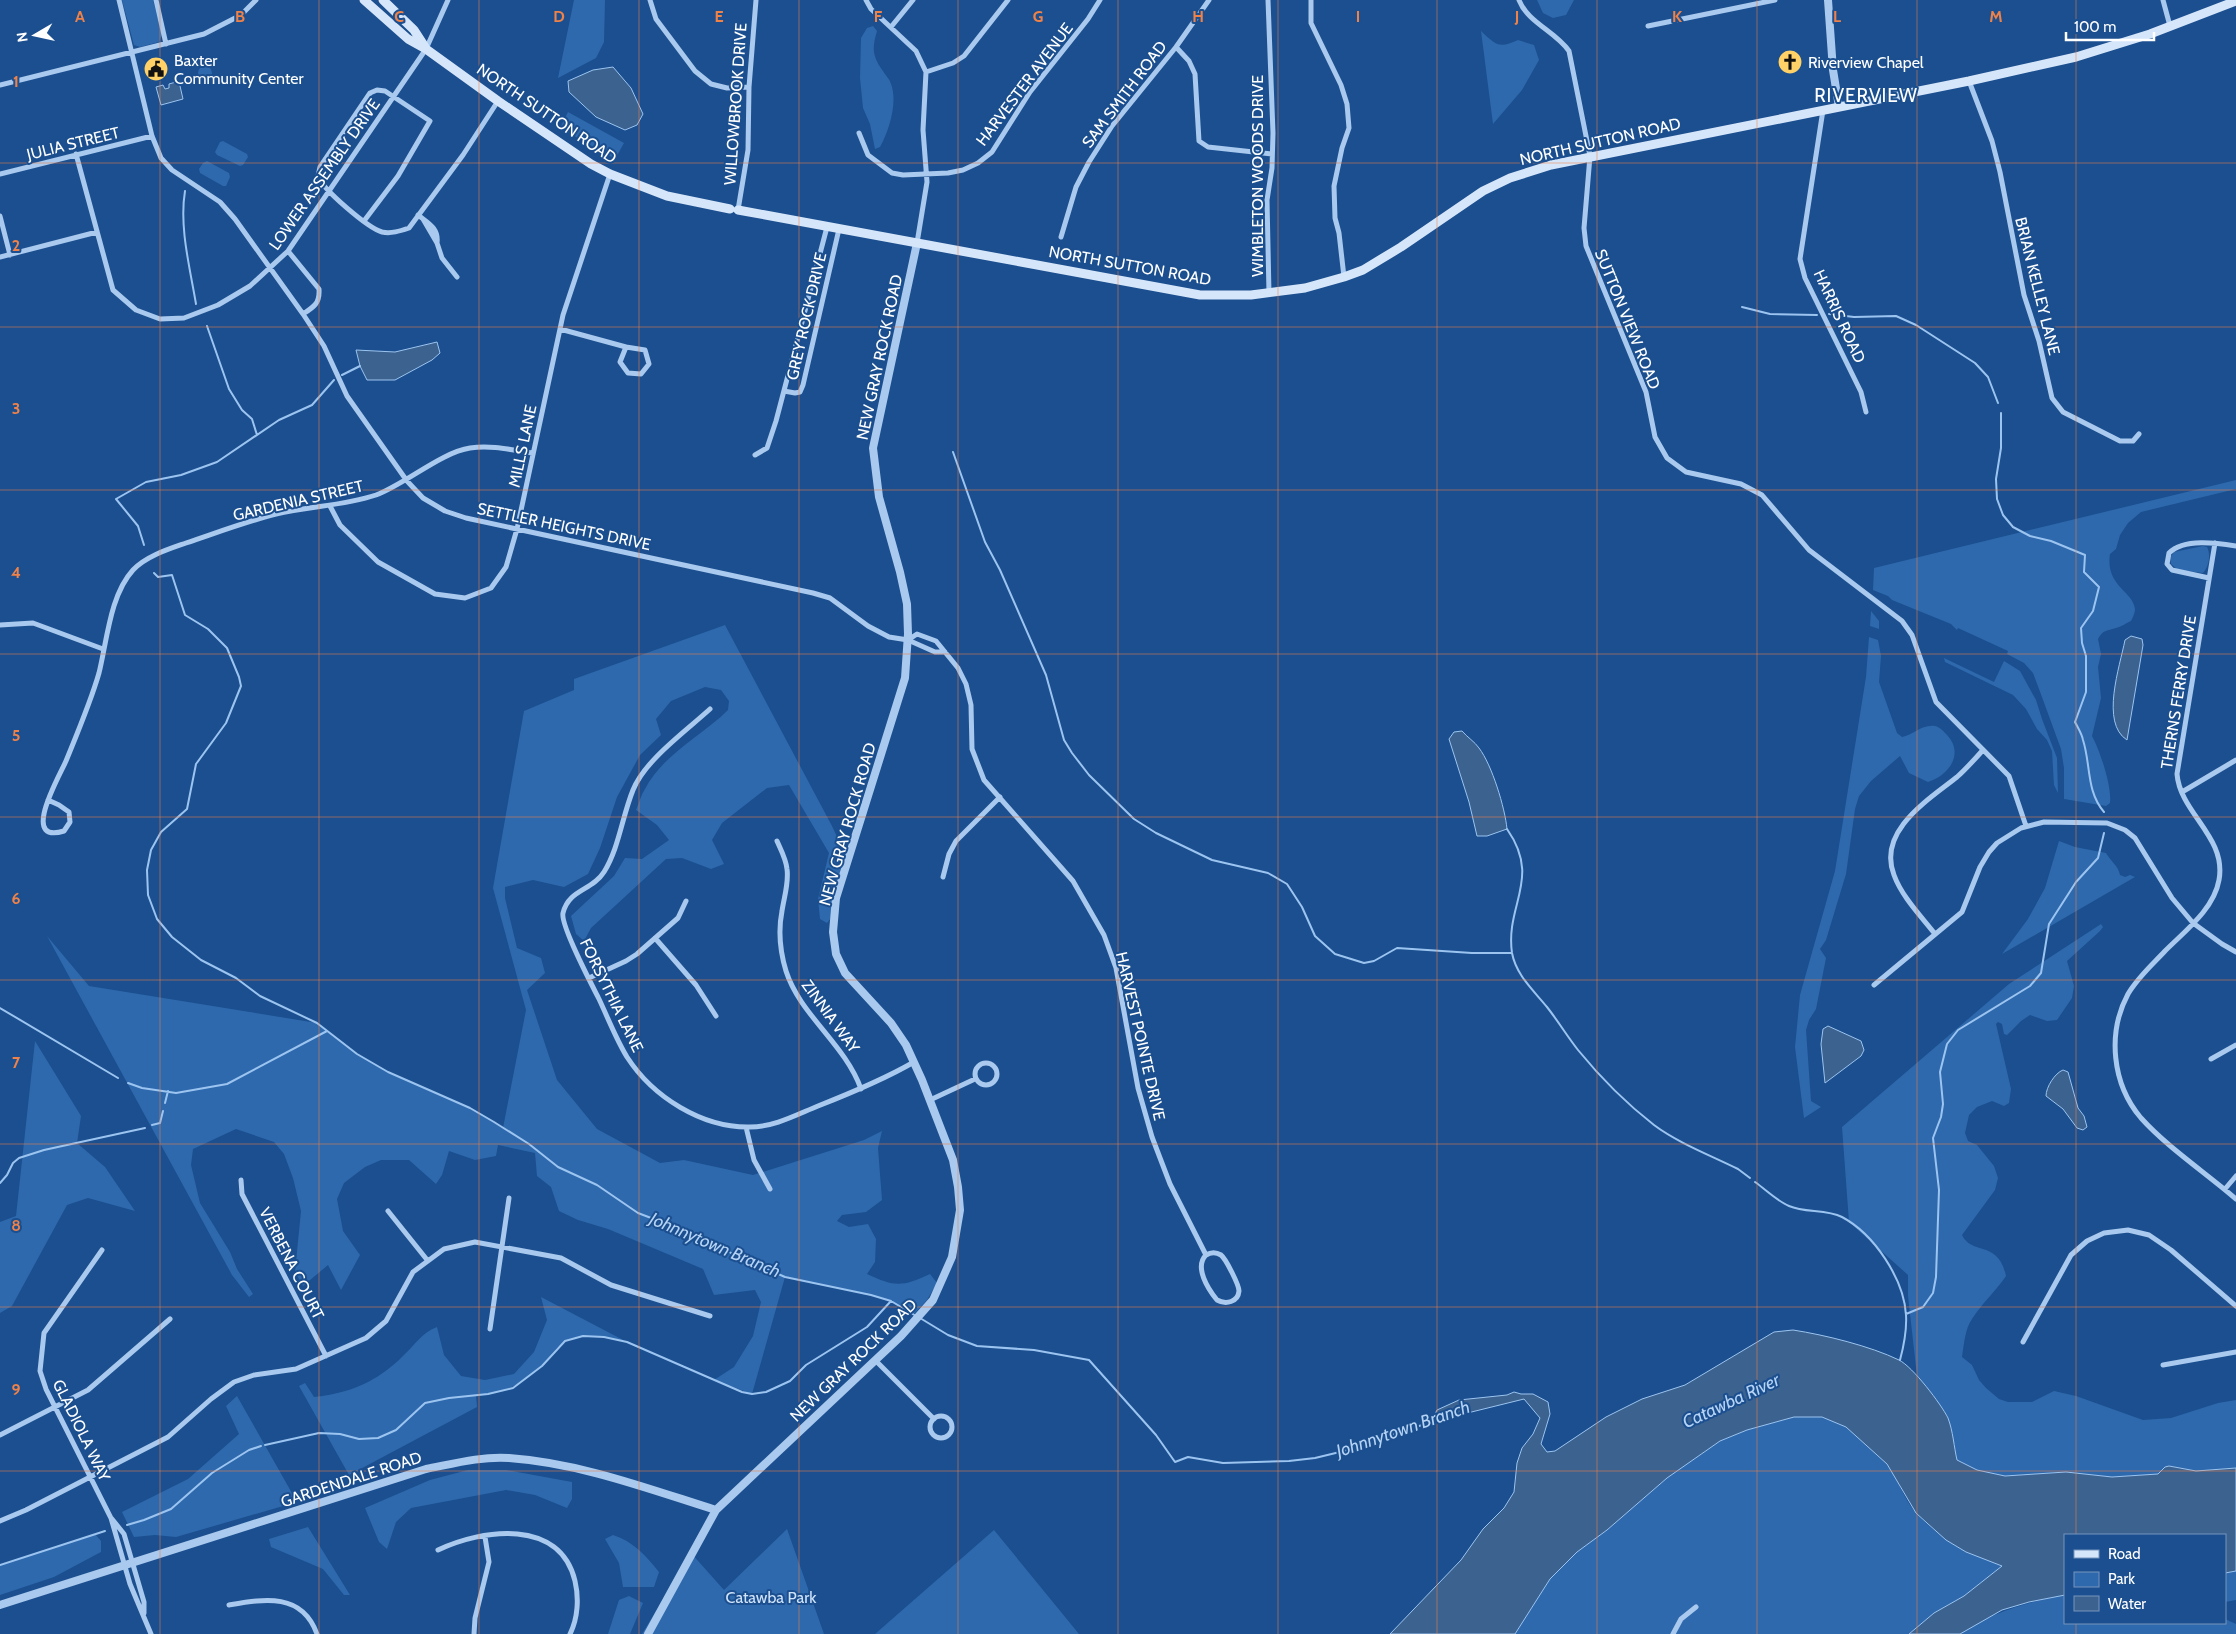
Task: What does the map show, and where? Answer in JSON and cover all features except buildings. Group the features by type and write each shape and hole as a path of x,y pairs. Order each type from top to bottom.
{"main road":[{"name":"NORTH SUTTON ROAD","path":"364,0 408,39 426,49 498,101 610,174 667,196 734,210 1200,295 1269,293 1305,288 1344,278 1363,270 1401,247 1483,191 1510,178 1590,156 1969,81 2076,57 2170,26 2236,1"},
{"name":"NORTH SUTTON ROAD","path":"384,0 414,30 426,49"}],"street":[{"path":"119,0 152,136 161,158 172,170 220,202 235,219 270,270"},
{"path":"156,0 166,44"},
{"path":"0,85 204,34 241,15 256,0"},
{"name":"LOWER ASSEMBLY DRIVE","path":"76,154 113,290 136,310 160,319 184,318 218,305 250,286 270,270 288,250 330,192 426,49 448,0"},
{"path":"650,0 656,19 695,71 711,84 727,88 749,88"},
{"name":"WILLOWBROOK DRIVE","path":"734,210 748,150 749,88 756,0"},
{"path":"866,0 871,9 916,51 926,72 923,130 927,174 917,243"},
{"path":"891,27 913,0"},
{"path":"926,72 953,63 964,56 1008,0"},
{"name":"HARVESTER AVENUE","path":"859,133 868,155 892,173 948,174 978,163 992,152 1030,92 1088,19 1100,0"},
{"name":"SAM SMITH ROAD","path":"1061,237 1076,187 1089,162 1112,126 1176,47 1209,0"},
{"name":"WIMBLETON WOODS DRIVE","path":"1268,0 1273,133 1267,200 1269,293"},
{"path":"1311,0 1311,23 1341,85 1347,104 1348,128 1334,186 1334,218 1339,234 1344,278"},
{"name":"SUTTON VIEW ROAD","path":"1519,0 1522,8 1560,39 1569,51 1590,156 1584,228 1586,246 1644,387 1655,437 1662,452 1674,465 1686,472 1741,484 1762,495 1809,550 1902,621 1915,642 1936,702 2008,776 2026,826"},
{"path":"1648,26 1775,0"},
{"path":"1828,0 1833,70 1839,107"},
{"path":"2163,0 2170,26"},
{"path":"1176,47 1189,61 1195,74 1199,142 1208,147 1272,154"},
{"name":"BRIAN KELLEY LANE","path":"1969,81 1996,156 2024,295 2039,341 2052,398 2063,412 2120,442 2133,441 2139,434"},
{"path":"364,221 398,176 430,123 426,116 382,90 375,90 370,94 320,167 318,174 320,181 330,192 364,221 382,232 395,232 409,228 421,217 498,101"},
{"name":"HARRIS ROAD","path":"1822,110 1816,163 1804,224 1800,259 1805,278 1860,392 1866,412"},
{"name":"JULIA STREET","path":"0,174 152,136"},
{"name":"MILLS LANE","path":"330,506 340,525 378,562 436,594 465,598 491,588 506,567 517,529 560,329 610,174"},
{"path":"0,216 10,255"},
{"path":"421,217 433,231 442,258 457,278"},
{"name":"GREY ROCK DRIVE","path":"756,456 766,448 784,391 827,227"},
{"name":"GREY ROCK DRIVE","path":"784,391 800,392 803,385 839,229"},
{"path":"0,257 97,232"},
{"name":"NEW GRAY ROCK ROAD","path":"648,1634 716,1510 876,1361 933,1300 948,1271 958,1231 960,1210 953,1160 914,1062 906,1045 891,1023 845,973 836,954 832,932 836,898 906,678 907,604 879,497 873,448 917,243"},
{"path":"288,250 319,289 320,297 316,306 303,314"},
{"name":"SETTLER HEIGHTS DRIVE","path":"270,270 324,346 347,396 407,480 423,498 444,511 466,518 813,592 830,598 868,626 889,637 908,640"},
{"path":"560,329 644,350 649,364 642,374 628,373 620,362 626,347"},
{"name":"GARDENIA STREET","path":"48,800 60,804 69,812 70,822 64,831 55,834 46,830 42,823 43,812 48,800 66,760 99,673 103,649 123,584 132,571 144,561 180,545 277,514 330,506 376,495 407,480 439,461 468,448 493,446 533,453"},
{"path":"2209,578 2175,572 2169,567 2167,556 2176,548 2201,542 2236,546"},
{"name":"THERNS FERRY DRIVE","path":"2215,543 2177,765 2177,780 2182,792 2215,847 2220,870 2213,898 2193,922 2138,978 2128,994 2120,1013 2115,1047 2117,1068 2127,1097 2142,1118 2236,1199"},
{"path":"0,625 33,623 103,649"},
{"name":"HARVEST POINTE DRIVE","path":"908,640 917,634 936,641 958,668 966,684 971,705 972,749 984,780 1073,880 1104,935 1116,968 1138,1088 1152,1137 1170,1184 1206,1255"},
{"path":"908,640 935,652 945,652"},
{"name":"FORSYTHIA LANE","path":"710,709 640,776 633,789 609,862 603,873 594,883 570,898 562,916 565,928 628,1057 655,1087 672,1102 693,1115 731,1126 746,1127 782,1121 878,1082 914,1062"},
{"path":"1935,934 1896,881 1891,862 1893,844 1899,829 1919,808 1958,776 1983,750"},
{"path":"2182,792 2236,760"},
{"path":"943,877 949,854 956,841 1000,797"},
{"path":"1874,985 1962,912 1980,867 1989,852 2005,837 2026,826 2053,822 2107,823 2119,826 2135,838 2172,898 2193,922 2210,936 2236,952"},
{"name":"ZINNIA WAY","path":"777,841 786,859 788,871 780,928 782,955 787,973 802,1000 855,1071 861,1089"},
{"path":"589,978 626,961 655,938 678,918 686,900"},
{"path":"655,938 696,985 716,1016"},
{"path":"2211,1058 2236,1045"},
{"path":"981,1064 992,1064 996,1070 997,1077 989,1085 982,1085 976,1079 976,1069 981,1064"},
{"path":"930,1100 976,1079"},
{"path":"746,1127 754,1160 770,1189"},
{"path":"2224,1189 2236,1176"},
{"name":"VERBENA COURT","path":"241,1180 242,1194 326,1356"},
{"path":"490,1329 509,1198"},
{"path":"388,1211 428,1261"},
{"path":"2023,1342 2070,1255 2087,1241 2104,1234 2128,1230 2148,1235 2171,1250 2236,1306"},
{"path":"0,1521 91,1478 168,1437 234,1382 254,1375 296,1369 366,1338 386,1321 413,1272 444,1249 475,1242 561,1258 611,1284 710,1316"},
{"name":"GLADIOLA WAY","path":"102,1250 44,1333 40,1371 55,1407 111,1518 129,1564"},
{"path":"1216,1253 1223,1256 1238,1286 1238,1295 1232,1301 1222,1302 1214,1297 1200,1268 1201,1260 1206,1255 1216,1253"},
{"path":"0,1436 88,1390 170,1319"},
{"path":"2162,1365 2236,1352"},
{"path":"876,1361 934,1418"},
{"path":"941,1416 948,1418 952,1425 950,1435 940,1439 933,1435 930,1425 934,1418 941,1416"},
{"name":"GARDENDALE ROAD","path":"0,1606 426,1469 465,1461 508,1458 568,1466 716,1510"},
{"name":"GLADIOLA WAY","path":"111,1518 124,1534 129,1564"},
{"path":"438,1550 454,1542 510,1533 535,1537 556,1549 574,1575 577,1589 576,1618 570,1634"},
{"path":"474,1634 475,1618 490,1562 485,1537"},
{"path":"129,1564 144,1602 144,1614 151,1634"},
{"path":"229,1605 267,1599 292,1604 313,1622 317,1634"},
{"path":"1673,1634 1681,1619 1696,1607"}],"green space":[{"path":"122,0 153,0 162,35 159,42 140,47 134,45"},
{"path":"574,0 605,0 604,42 596,58 558,78"},
{"path":"1537,0 1574,0 1566,15 1553,18 1543,13"},
{"path":"873,26 877,31 874,42 875,56 879,66 890,82 894,99 892,116 886,133 880,147 875,149 870,124 863,108 860,78 861,38 867,28"},
{"path":"1481,31 1490,40 1498,44 1502,45 1518,40 1534,45 1539,60 1522,90 1493,124"},
{"path":"205,66 210,68 212,73 210,78 205,80 200,78 198,73 200,68"},
{"path":"568,112 624,143 615,159 560,128"},
{"path":"223,141 247,154 248,157 243,165 240,166 217,155 215,152 220,142"},
{"path":"207,161 229,173 230,177 226,186 200,173 199,169"},
{"path":"2236,480 2236,489 2141,512 2128,523 2120,535 2116,549 2110,554 2110,565 2115,581 2130,597 2135,609 2131,621 2120,627 2105,631 2098,639 2101,654 2098,667 2101,698 2092,736 2102,759 2109,787 2110,803 2106,806 2064,799 2064,768 2061,749 2033,673 2024,663 2007,654 2008,651 1958,628 1957,630 1951,624 1892,600 1888,596 1873,590 1874,568"},
{"path":"2203,546 2207,547 2209,557 2207,567 2203,573 2178,570 2171,564 2170,558 2174,552"},
{"path":"1871,611 1879,621 1879,629 1870,626"},
{"path":"725,625 845,854 834,893 831,918 827,923 820,919 818,899 829,853 789,785 767,788 722,823 712,840 724,864 711,869 682,858 666,859 591,928 584,941 576,934 571,916 614,876 625,858 642,859 669,840 657,825 636,810 644,791 653,777 672,755 728,710 729,701 721,690 705,687 671,701 656,719 661,735 640,755 617,797 600,848 588,874 564,887 533,880 505,887 505,898 517,948 541,958 545,973 527,990 557,1080 597,1129 660,1163 684,1160 753,1175 864,1140 882,1131 878,1148 882,1200 866,1212 842,1215 837,1221 849,1227 868,1224 876,1239 875,1262 867,1274 898,1284 930,1274 937,1283 927,1300 914,1314 891,1301 871,1295 785,1277 752,1394 714,1380 734,1367 753,1336 761,1302 755,1290 714,1295 703,1269 608,1229 578,1220 559,1211 551,1187 537,1176 535,1153 498,1145 496,1156 475,1160 449,1151 442,1175 436,1184 409,1160 381,1160 365,1167 344,1183 337,1199 343,1231 360,1255 341,1290 328,1265 303,1286 295,1272 301,1211 293,1178 284,1154 274,1142 236,1129 193,1149 191,1165 200,1203 253,1294 249,1297 232,1275 47,936 89,986 317,1023 357,1054 388,1072 470,1108 503,1128 526,1010 493,888 524,711 574,690 574,679"},
{"path":"1869,637 1878,640 1881,656 1879,682 1897,733 1902,737 1930,726 1940,728 1952,742 1954,757 1948,770 1928,782 1909,773 1900,756 1871,781 1859,796 1855,809 1846,874 1826,940 1820,949 1826,958 1816,1009 1809,1020 1806,1030 1811,1101 1821,1107 1804,1118 1795,1047 1800,995 1835,871 1866,677"},
{"path":"1944,658 1994,682 2004,661 2020,671 2036,700 2057,758 2058,793 2054,785 2052,751 2047,740 2037,729 2026,709 2013,695 1945,662"},
{"path":"2059,841 2075,847 2106,853 2118,869 2120,875 2135,877 2002,954 2028,919 2045,888"},
{"path":"2101,924 2103,927 2100,931 2067,961 2074,986 2072,998 2057,1020 2047,1021 2030,1015 2007,1035 2004,1034 2002,1024 1998,1022 1996,1024 2011,1089 2009,1103 2004,1106 1992,1101 1977,1107 1969,1115 1965,1133 1968,1141 1977,1145 1994,1166 1998,1178 1995,1190 1962,1235 1972,1245 1991,1252 1997,1257 2002,1264 2006,1276 1970,1323 1965,1337 1962,1357 1972,1365 1979,1380 1986,1388 1999,1399 2008,1402 2032,1402 2054,1391 2076,1396 2143,1420 2171,1418 2218,1403 2236,1400 2236,1468 2196,1471 2169,1466 2165,1467 2158,1474 2112,1477 2066,1472 2005,1476 1977,1470 1957,1460 1948,1419 1917,1376 1908,1296 1908,1275 1849,1222 1842,1127 2009,984"},
{"path":"35,1041 81,1116 77,1143 105,1167 135,1211 88,1198 67,1205 12,1306 0,1313 0,1222 16,1216"},
{"path":"541,1297 627,1342 589,1336 581,1336 566,1341 557,1348 537,1371 521,1382 505,1390 476,1396 477,1407 349,1475 299,1386 305,1383 314,1397 339,1393 362,1385 383,1373 422,1336 437,1327 444,1355 461,1376 485,1380 514,1374 534,1352 547,1320"},
{"path":"237,1396 297,1502 176,1537 155,1535 134,1537 122,1512 188,1479 239,1434 226,1406"},
{"path":"1794,1417 1821,1417 1839,1423 1849,1429 1883,1459 1913,1510 1928,1525 1957,1546 2002,1566 1964,1596 1934,1613 1909,1634 1515,1634 1550,1579 1577,1552 1607,1530 1667,1478 1720,1441 1747,1430"},
{"path":"468,1470 506,1470 572,1482 572,1499 567,1508 535,1495 506,1490 411,1508 396,1522 387,1549 379,1542 365,1508 430,1480"},
{"path":"308,1527 350,1595 344,1595 323,1569 271,1547 269,1539"},
{"name":"Catawba Park","path":"787,1529 824,1634 642,1634 691,1553 724,1590"},
{"path":"994,1530 1079,1634 875,1634"},
{"path":"95,1534 101,1541 101,1552 54,1577 0,1595 0,1565"},
{"path":"613,1535 633,1545 659,1572 654,1587 623,1587 619,1563 605,1539"},
{"path":"2236,1570 2236,1600 2226,1602 2226,1572"},
{"path":"2064,1595 2064,1624 2226,1624 2226,1619 2236,1624 2236,1634 1960,1634 1997,1614 2037,1601"},
{"path":"629,1596 643,1603 630,1634 608,1634 619,1600"}],"water":[{"path":"613,67 631,88 643,114 637,125 625,130 596,117 569,92 568,81 593,70"},
{"path":"176,82 180,86 183,99 161,105 156,87 163,85 165,89 169,88 169,84"},
{"path":"437,342 440,353 432,360 395,380 367,380 360,366 356,350 395,352"},
{"path":"2131,636 2142,639 2143,645 2127,740 2119,732 2113,708 2116,679 2125,640"},
{"path":"1462,731 1477,746 1489,765 1504,810 1507,829 1487,836 1477,836 1469,802 1449,739 1454,732"},
{"path":"1828,1026 1861,1041 1864,1050 1861,1056 1825,1083 1821,1044 1823,1029"},
{"path":"2063,1070 2068,1072 2078,1108 2084,1116 2087,1127 2083,1130 2077,1128 2063,1109 2046,1096 2052,1081"},
{"name":"Catawba River","path":"1793,1330 1833,1338 1887,1355 1905,1364 1926,1386 1948,1418 1957,1460 1977,1470 2005,1476 2066,1472 2112,1477 2158,1474 2165,1467 2169,1466 2196,1471 2236,1468 2236,1571 2226,1573 2226,1534 2064,1534 2064,1595 2029,1602 2002,1610 1960,1634 1909,1634 1934,1613 1964,1596 2002,1566 1966,1552 1946,1540 1916,1513 1887,1464 1846,1427 1822,1417 1794,1417 1747,1430 1720,1441 1667,1478 1607,1530 1577,1552 1550,1579 1515,1634 1390,1634 1461,1560 1483,1529 1504,1508 1514,1492 1517,1463 1522,1448 1533,1434 1540,1418 1524,1399 1431,1422 1437,1410 1459,1400 1507,1395 1514,1392 1533,1394 1548,1402 1550,1414 1541,1444 1547,1452 1555,1451 1606,1417 1642,1399 1685,1385 1774,1332"}],"waterway":[{"path":"185,191 184,233 196,304"},
{"path":"1742,307 1770,314 1817,315"},
{"path":"1829,314 1854,317 1896,316 1916,325 1975,363 1988,377 1998,403"},
{"path":"207,326 229,389 242,410 252,419 257,435"},
{"path":"342,375 360,366"},
{"path":"144,545 138,526 116,499 146,482 181,475 217,462 279,420 312,405 334,380"},
{"path":"2001,413 2001,448 1996,479 1997,499 2003,515 2013,527 2030,536 2051,541 2085,555 2084,572 2099,587 2093,611 2081,628 2082,643 2086,656 2086,692 2075,722 2081,733 2094,795 2104,812"},
{"path":"953,452 985,542 1000,570 1046,675 1064,740 1089,775 1134,819 1156,833 1212,860 1268,873 1287,884 1302,907 1315,936 1335,954 1364,963 1374,961 1397,948 1472,953 1512,953"},
{"name":"Johnnytown Branch","path":"154,573 158,577 172,575 185,615 208,629 227,648 241,686 226,723 196,764 187,809 161,832 151,850 147,870 148,895 157,919 172,937 201,960 236,978 260,996 317,1023 357,1054 388,1072 470,1108 529,1144 558,1167 597,1185 638,1213 706,1239 731,1253 785,1277 871,1295 891,1301 916,1316"},
{"path":"1507,829 1517,847 1522,863 1520,891 1511,936 1512,953 1521,976 1547,1007 1586,1060 1634,1108 1654,1125 1674,1138 1738,1169 1750,1178"},
{"path":"1906,1314 1923,1307 1933,1293 1936,1277 1939,1190 1933,1138 1941,1117 1943,1104 1940,1072 1947,1044 1958,1030 2030,986 2041,973 2049,924 2076,882 2098,858 2104,833"},
{"name":"Johnnytown Branch","path":"0,1008 118,1078"},
{"name":"Johnnytown Branch","path":"128,1083 142,1088 176,1093 227,1084 327,1031"},
{"path":"165,1103 168,1091"},
{"path":"152,1125 160,1123 163,1111"},
{"path":"0,1183 7,1175 13,1163 19,1158 44,1150 145,1128"},
{"path":"1755,1182 1789,1206 1842,1217 1865,1234 1876,1246 1893,1273 1904,1301 1906,1327 1900,1360"},
{"path":"265,1445 319,1433 340,1434 359,1439 378,1438 396,1430 425,1403 449,1398 488,1394 513,1388 542,1366 565,1341 583,1336 604,1337 627,1342 742,1392 752,1394 766,1392 790,1381 806,1365 867,1327 891,1301"},
{"name":"Johnnytown Branch","path":"920,1318 948,1335 977,1346 1034,1350 1089,1360 1156,1435 1175,1462 1188,1457 1223,1463 1289,1461 1315,1458 1344,1451 1431,1422"},
{"path":"127,1525 171,1509 212,1473 249,1450 261,1446"},
{"path":"0,1565 105,1531"}],"place":[{"name":"Riverview Chapel","path":"1790,62"},
{"name":"Baxter Community Center","path":"156,69"}],"district":[{"name":"RIVERVIEW","path":"1866,95"}]}
